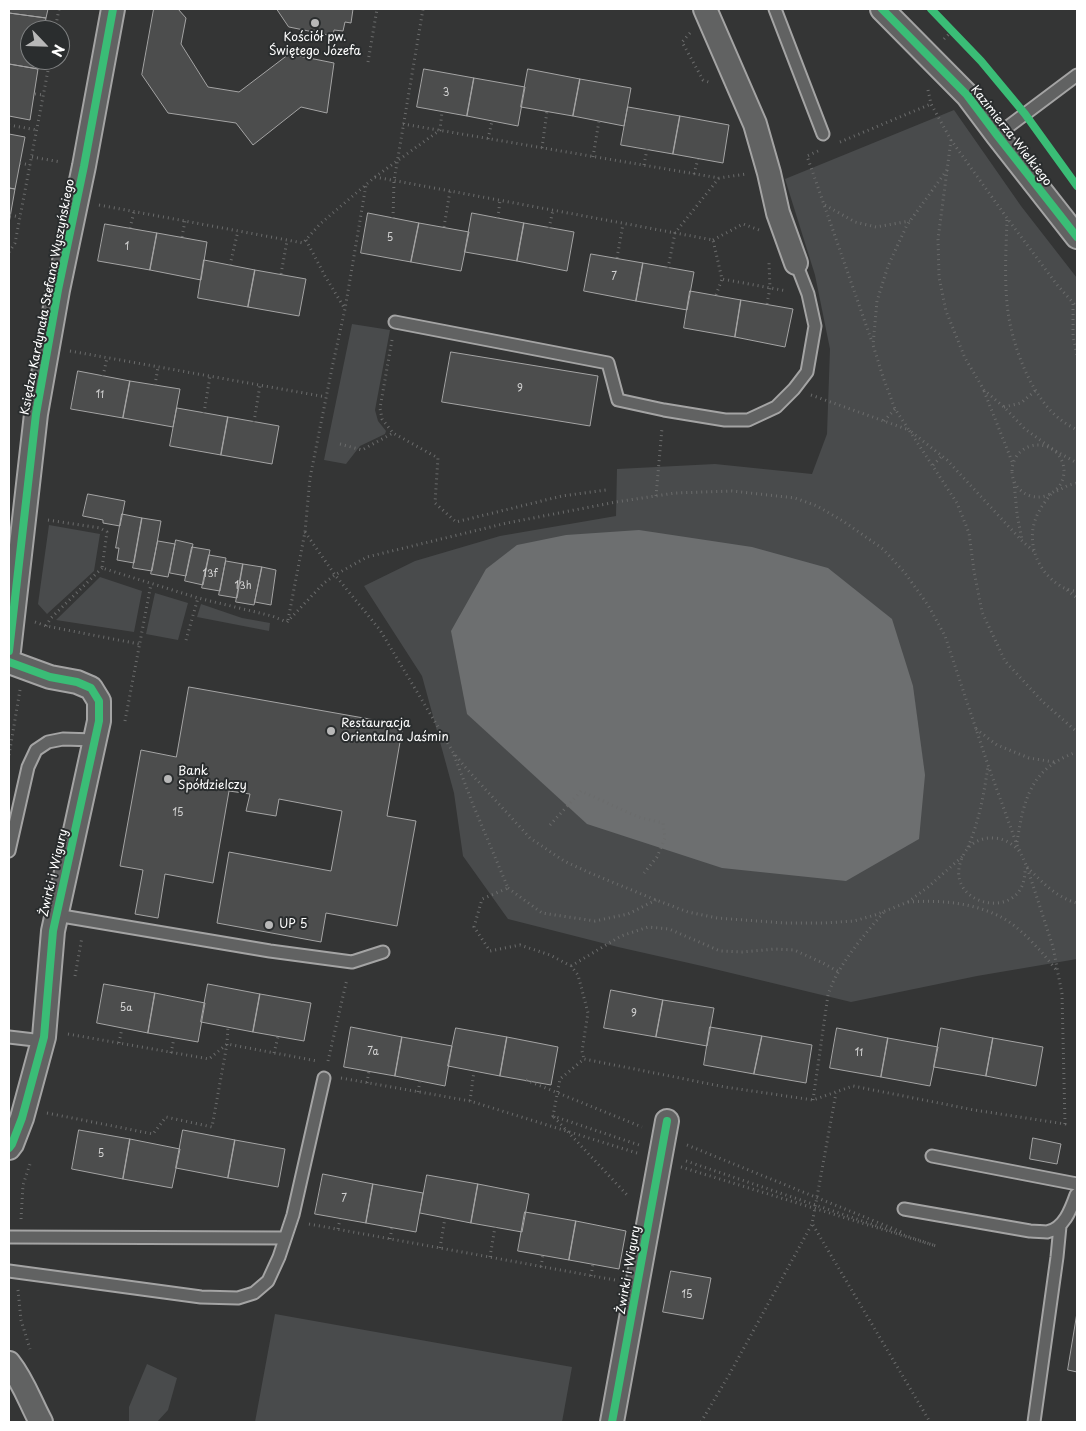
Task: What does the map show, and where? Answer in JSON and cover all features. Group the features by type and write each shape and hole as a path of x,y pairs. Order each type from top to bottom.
{"street":[{"name":"Księdza Kardynała Stefana Wyszyńskiego","path":"9,651 36,414 58,290 84,166 113,9"},
{"path":"705,9 755,124 778,213 796,263"},
{"name":"Kazimierza Wielkiego","path":"882,9 967,95 1077,237"},
{"name":"Żwirki i Wigury","path":"9,662 91,688 99,701 99,721 53,931 43,1041 22,1118 9,1148"},
{"name":"Żwirki i Wigury","path":"612,1422 667,1121"},
{"path":"9,1364 26,1389 41,1422"}],"lane":[{"path":"775,9 823,134"},
{"path":"997,136 1077,75"},
{"path":"395,322 608,363 618,400 725,420 748,420 776,407 794,389 806,372 815,326 808,294 796,263"},
{"path":"9,851 28,767 36,750 48,742 63,739 95,740"},
{"path":"56,915 270,951 352,962 384,952"},
{"path":"9,1036 43,1041"},
{"path":"13,1272 201,1297 238,1298 254,1293 268,1281 279,1258 291,1220 324,1078"},
{"path":"932,1156 1077,1184"},
{"path":"1034,1422 1060,1226 1070,1211 1077,1194"},
{"path":"904,1209 1030,1231 1048,1232 1060,1226"},
{"path":"9,1237 285,1238"}],"path":[{"path":"368,62 377,9"},
{"path":"393,218 394,181 423,9"},
{"path":"927,55 952,31"},
{"path":"9,252 15,243 48,70"},
{"path":"928,89 931,104 952,140 1007,218 1058,286 1077,307"},
{"path":"34,94 44,95"},
{"path":"834,145 931,104"},
{"path":"542,148 547,111"},
{"path":"93,204 303,243 320,224 366,185 440,130 442,112"},
{"path":"488,138 492,121"},
{"path":"593,157 599,121"},
{"path":"403,124 719,178 749,173"},
{"path":"9,125 37,130"},
{"path":"952,140 946,170 938,239 939,277 946,311 965,358 984,390 1013,464"},
{"path":"825,148 807,156 896,409 957,503 963,518 968,533 982,612 1006,661 1043,702 1077,732"},
{"path":"644,165 647,149"},
{"path":"694,174 698,159"},
{"path":"20,163 30,165"},
{"path":"873,345 877,301 888,266 907,225 946,170"},
{"path":"375,178 713,240 743,224 760,230"},
{"path":"668,268 675,233 719,178"},
{"path":"287,622 305,532 310,478 345,309 366,185"},
{"path":"444,227 450,192"},
{"path":"498,218 500,200"},
{"path":"824,205 855,222 876,227 911,220"},
{"path":"549,228 553,210"},
{"path":"130,228 134,212"},
{"path":"10,215 20,217"},
{"path":"1007,218 1006,284 1008,312 1013,338 1027,376 1042,399 1060,419 1077,430"},
{"path":"182,237 185,222"},
{"path":"617,258 624,224"},
{"path":"230,265 238,231"},
{"path":"280,274 287,240"},
{"path":"306,240 324,276 345,309"},
{"path":"713,240 722,279 716,295"},
{"path":"722,279 808,294"},
{"path":"767,304 770,288"},
{"path":"1073,302 1074,336 1077,355"},
{"path":"395,322 380,408 382,419 393,433 438,458 435,503 456,522 562,496 606,490"},
{"path":"67,350 326,397"},
{"path":"103,376 107,358"},
{"path":"155,385 158,367"},
{"path":"204,413 210,376"},
{"path":"254,422 260,385"},
{"path":"794,389 909,430 942,456 1034,552"},
{"path":"984,390 1025,429 1060,456 1064,472 1062,480 1040,507 1034,524 1032,542 1036,560 1046,575 1077,598"},
{"path":"1004,407 1020,403 1036,390"},
{"path":"884,421 896,409"},
{"path":"656,496 664,410"},
{"path":"340,444 362,450 393,433"},
{"path":"1023,542 1012,473 1013,464 1017,456 1023,449 1039,445 1047,446 1077,462"},
{"path":"933,465 942,456"},
{"path":"1014,481 1019,489 1026,494 1035,496 1044,496 1077,483"},
{"path":"287,622 324,583 367,557 507,523 616,502 675,493 732,491 795,498 817,506 843,522 883,550 905,572 928,605 945,636 988,765 1026,865 1053,947 1062,994 1066,1124 974,1110 853,1086 813,1100 725,1087 584,1059 582,1051 588,1013 578,975 571,966 550,955 520,945 490,951 474,927 482,899 508,888"},
{"path":"43,520 100,528 107,532 102,568 51,618 46,626"},
{"path":"305,532 335,575 380,630 453,752 508,888 542,913 595,921 628,914 656,900"},
{"path":"102,568 198,598 272,616 287,622"},
{"path":"124,722 151,584"},
{"path":"1064,588 1077,592"},
{"path":"186,640 198,598"},
{"path":"13,609 30,620 46,626 139,644"},
{"path":"976,729 997,745 1030,758 1055,762"},
{"path":"453,752 530,838 564,860 590,873 656,900 688,912 717,918 784,923 854,921 908,902 963,856"},
{"path":"1017,845 1021,817 1028,793 1042,772 1063,757 1077,752"},
{"path":"967,850 976,827 984,797 988,765"},
{"path":"550,824 581,791 638,817 664,823 665,838 657,857 644,873"},
{"path":"1021,853 1013,845 1003,840 993,838 982,839 972,844 960,862 961,883 975,900 985,904 1007,901 1016,894 1022,885 1026,874 1026,865"},
{"path":"1026,865 1046,886 1068,901 1077,903"},
{"path":"908,902 955,902 1000,916 1021,932 1046,956 1058,972"},
{"path":"813,1100 828,995 833,981 869,930 885,911"},
{"path":"74,980 85,920"},
{"path":"571,966 621,936 648,927 669,929 720,951 742,952 776,948 794,950 838,972"},
{"path":"227,1044 328,1063 352,962"},
{"path":"45,1112 153,1134 166,1117 212,1127 227,1044 228,1027"},
{"path":"119,1043 122,1028"},
{"path":"65,1033 209,1059 227,1044"},
{"path":"274,1053 278,1037"},
{"path":"171,1052 174,1038"},
{"path":"470,1101 474,1070"},
{"path":"367,1082 369,1071"},
{"path":"526,1080 645,1128"},
{"path":"418,1092 420,1081"},
{"path":"701,1422 730,1374 812,1224 836,1092"},
{"path":"43,1119 47,1105"},
{"path":"554,1116 649,1218"},
{"path":"681,1143 936,1246"},
{"path":"20,1224 23,1185 32,1159"},
{"path":"338,1229 340,1218"},
{"path":"440,1248 445,1218"},
{"path":"291,1220 638,1284"},
{"path":"812,1224 930,1422"},
{"path":"490,1257 496,1227"},
{"path":"390,1239 392,1228"},
{"path":"541,1267 543,1255"},
{"path":"591,1276 593,1264"},
{"path":"13,1272 21,1320 33,1357"}],"shaded area":[{"path":"954,110 1021,206 1077,278 1077,959 977,976 851,1002 508,919 463,856 454,793 422,676 364,586 415,561 500,536 616,516 617,469 715,464 812,474 827,434 830,349 815,275 785,179"},
{"path":"352,324 390,330 375,410 378,421 386,431 385,434 360,446 346,464 324,460"},
{"path":"49,525 100,534 94,571 47,614 38,604"},
{"path":"639,530 752,547 828,568 892,619 913,686 925,775 919,839 846,881 722,868 587,824 467,714 451,631 486,569 517,545 566,535"},
{"path":"100,577 142,591 134,632 56,620"},
{"path":"155,593 188,603 178,640 146,634"},
{"path":"201,604 242,618 270,623 269,631 197,617"},
{"path":"275,1314 572,1367 562,1422 255,1422"},
{"path":"147,1364 177,1378 168,1410 157,1422 129,1422 129,1407"}],"building":[{"path":"10,9 48,9 46,18 9,13"},
{"path":"154,9 178,9 186,18 181,44 208,87 239,92 289,54 334,63 327,113 301,107 253,145 236,123 168,113 142,75"},
{"name":"Kościół pw. Świętego Józefa","path":"277,9 353,9 351,23 345,22 343,31 334,30 333,36 289,27"},
{"path":"9,13 46,18 46,20 20,20 20,66 9,64"},
{"path":"9,64 20,66 20,70 38,70 30,120 9,116"},
{"path":"424,69 474,78 467,116 417,107"},
{"path":"528,69 580,79 573,116 521,107"},
{"path":"474,78 525,87 518,126 467,116"},
{"path":"580,79 631,88 624,126 573,116"},
{"path":"628,107 680,116 673,154 621,145"},
{"path":"680,116 729,125 723,163 673,154"},
{"path":"9,134 25,137 15,189 9,188"},
{"path":"9,188 15,189 9,223"},
{"path":"368,213 419,223 411,262 361,253"},
{"path":"472,213 524,223 517,261 465,252"},
{"path":"419,223 469,232 461,271 411,262"},
{"path":"524,223 574,232 567,271 517,261"},
{"path":"105,224 157,233 150,270 98,261"},
{"path":"157,233 207,242 201,280 150,270"},
{"path":"591,254 643,263 636,301 584,291"},
{"path":"204,260 255,270 248,307 198,298"},
{"path":"643,263 694,272 687,310 636,301"},
{"path":"255,270 306,279 299,316 248,307"},
{"path":"690,291 741,300 735,337 684,328"},
{"path":"741,300 793,309 785,347 735,337"},
{"path":"451,352 598,376 590,426 442,402"},
{"path":"78,371 130,381 123,418 71,409"},
{"path":"130,381 180,389 173,427 123,418"},
{"path":"177,408 228,417 221,455 170,446"},
{"path":"228,417 279,426 272,464 221,455"},
{"path":"88,494 125,501 120,526 103,523 103,520 83,516"},
{"path":"122,514 142,518 134,563 117,560 119,548 116,548"},
{"path":"142,518 161,521 152,571 133,568"},
{"path":"176,540 193,544 186,576 170,573"},
{"path":"158,541 175,544 168,577 151,574"},
{"path":"192,547 210,550 203,585 185,581"},
{"path":"209,555 226,558 220,591 202,588"},
{"path":"226,561 243,564 237,598 219,595"},
{"path":"243,564 262,567 254,605 236,602"},
{"path":"262,567 276,570 271,605 255,602"},
{"path":"189,687 403,725 387,816 416,821 397,926 326,913 321,942 217,923 229,852 331,871 342,811 279,799 276,816 246,811 250,794 229,791 213,883 165,874 158,918 135,914 143,870 120,866 141,750 176,757"},
{"path":"104,984 155,993 148,1033 97,1023"},
{"path":"208,984 260,994 253,1032 201,1022"},
{"path":"611,990 663,1000 656,1037 604,1028"},
{"path":"155,993 205,1003 198,1042 148,1033"},
{"path":"260,994 311,1003 304,1041 253,1032"},
{"path":"663,1000 714,1008 707,1046 656,1037"},
{"path":"351,1027 402,1037 395,1076 344,1067"},
{"path":"710,1027 762,1036 754,1074 704,1065"},
{"path":"456,1028 507,1037 500,1076 448,1066"},
{"path":"837,1028 888,1038 881,1077 830,1068"},
{"path":"941,1028 993,1038 986,1076 934,1067"},
{"path":"762,1036 812,1045 806,1083 754,1074"},
{"path":"402,1037 452,1046 445,1086 395,1076"},
{"path":"507,1037 558,1047 551,1085 500,1076"},
{"path":"888,1038 938,1047 930,1086 881,1077"},
{"path":"993,1038 1043,1047 1036,1086 986,1076"},
{"path":"79,1130 130,1139 123,1179 72,1169"},
{"path":"183,1130 235,1140 228,1178 176,1168"},
{"path":"1033,1138 1061,1144 1057,1164 1030,1159"},
{"path":"130,1139 180,1149 172,1188 123,1179"},
{"path":"235,1140 285,1149 278,1187 228,1178"},
{"path":"323,1174 373,1184 366,1223 315,1214"},
{"path":"427,1175 478,1184 471,1223 420,1213"},
{"path":"373,1184 423,1193 416,1232 366,1223"},
{"path":"478,1184 529,1194 522,1232 471,1223"},
{"path":"525,1212 576,1221 569,1260 518,1251"},
{"path":"576,1221 626,1231 619,1269 569,1260"},
{"path":"671,1271 711,1278 703,1319 663,1312"},
{"path":"1077,1313 1077,1372 1068,1370"}],"cycle path":[{"path":"9,651 36,414 58,290 84,166 113,9"},
{"path":"882,9 967,95 1077,237"},
{"path":"931,9 981,61 1025,114 1077,186"},
{"path":"9,662 50,677 77,682 91,688 99,701 99,721 53,931 44,1037 22,1118 9,1148"},
{"path":"612,1422 667,1121"}],"place":[{"name":"Kościół pw. Świętego Józefa","path":"315,23"},
{"name":"Restauracja Orientalna Jaśmin","path":"331,731"},
{"name":"Bank Spółdzielczy","path":"168,779"},
{"name":"UP 5","path":"269,925"}]}
